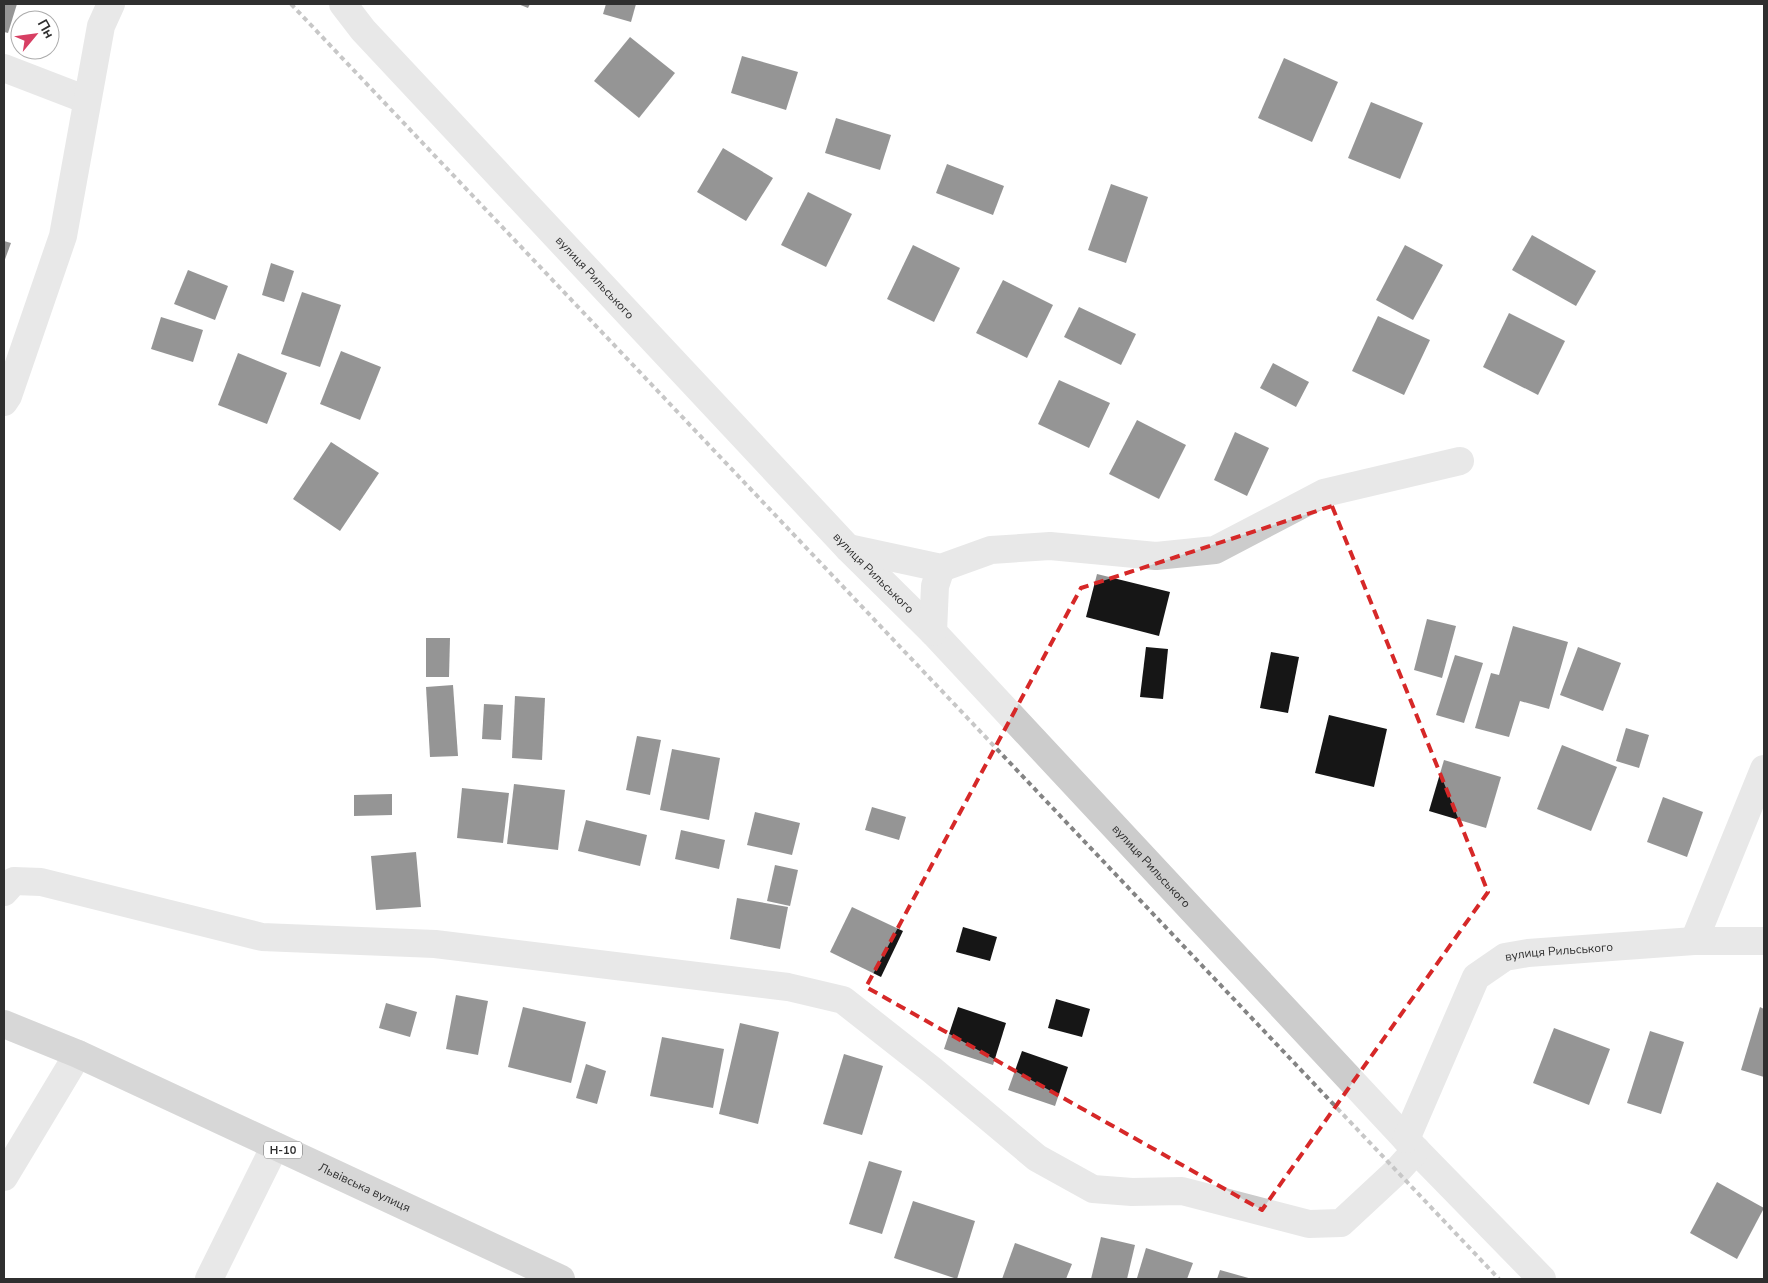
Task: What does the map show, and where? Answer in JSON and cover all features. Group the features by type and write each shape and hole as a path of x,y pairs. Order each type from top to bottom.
{"main road":[{"name":"Львівська вулиця","path":"4,1024 78,1054 561,1279"}],"street":[{"path":"4,402 8,396 63,236 100,26 111,4"},
{"name":"вулиця Рильського","path":"343,4 363,30 848,548 933,632 1411,1144 1542,1279"},
{"path":"4,68 87,100"},
{"path":"848,548 941,568 992,550 1050,546 1156,556 1215,550 1324,493 1460,461"},
{"path":"933,632 935,586 941,568"},
{"path":"1694,941 1764,769"},
{"path":"4,892 14,881 40,882 262,937 434,944 788,987 843,1000 932,1070 1037,1158 1093,1189 1132,1192 1182,1191 1309,1224 1342,1223 1397,1171 1411,1144"},
{"name":"вулиця Рильського","path":"1411,1144 1476,977 1505,957 1528,953 1694,941 1764,941"},
{"path":"4,1177 78,1054"},
{"path":"209,1279 275,1146"}],"highlighted area":[{"path":"1332,506 1488,892 1262,1210 866,987 1081,588"}],"building":[{"path":"4,4 17,4 15,10 10,10 8,33 4,32"},
{"path":"518,4 530,4 528,8"},
{"path":"606,4 636,4 631,22 603,14"},
{"path":"630,37 675,73 639,118 594,81"},
{"path":"742,56 798,72 786,110 731,93"},
{"path":"1284,58 1338,82 1312,142 1258,118"},
{"path":"1371,102 1423,123 1400,179 1348,158"},
{"path":"836,118 891,135 880,170 825,153"},
{"path":"723,148 773,178 746,221 697,192"},
{"path":"947,164 1004,186 993,215 936,193"},
{"path":"1111,184 1148,197 1126,263 1088,250"},
{"path":"808,192 852,214 826,267 781,245"},
{"path":"1532,235 1596,271 1576,306 1512,270"},
{"path":"4,241 11,243 4,262"},
{"path":"913,245 960,268 934,322 887,299"},
{"path":"1405,245 1443,265 1413,320 1376,300"},
{"path":"271,263 294,271 284,302 262,295"},
{"path":"188,270 228,286 215,320 174,304"},
{"path":"1003,280 1053,305 1027,358 976,333"},
{"path":"302,292 341,305 320,367 281,354"},
{"path":"1079,307 1136,334 1121,365 1064,337"},
{"path":"1509,313 1565,341 1538,395 1483,367"},
{"path":"1378,316 1430,340 1404,395 1352,371"},
{"path":"161,317 203,330 193,362 151,349"},
{"path":"341,351 381,367 360,420 320,404"},
{"path":"238,353 287,373 267,424 218,405"},
{"path":"1273,363 1309,382 1296,407 1260,388"},
{"path":"1059,380 1110,403 1089,448 1038,424"},
{"path":"1137,420 1186,445 1159,499 1109,474"},
{"path":"1235,432 1269,448 1247,496 1214,480"},
{"path":"331,442 379,473 340,531 293,499"},
{"path":"1097,574 1170,592 1159,636 1086,617"},
{"path":"1427,619 1456,626 1442,678 1414,670"},
{"path":"1513,626 1568,642 1549,709 1520,701 1509,737 1475,728 1491,673 1499,675"},
{"path":"426,638 450,638 449,677 426,677"},
{"path":"1146,647 1168,649 1163,699 1140,697"},
{"path":"1578,647 1621,663 1603,711 1560,695"},
{"path":"1271,652 1299,657 1288,713 1260,708"},
{"path":"1455,655 1483,663 1464,723 1436,715"},
{"path":"453,685 458,756 430,757 426,687"},
{"path":"515,696 545,698 542,760 512,758"},
{"path":"484,704 503,705 501,740 482,739"},
{"path":"1329,715 1387,729 1374,787 1315,773"},
{"path":"1626,728 1649,735 1639,768 1616,761"},
{"path":"637,736 661,740 650,795 626,790"},
{"path":"1562,745 1617,767 1591,831 1537,809"},
{"path":"672,749 720,758 709,820 660,810"},
{"path":"1444,760 1501,777 1486,828 1429,811"},
{"path":"514,784 565,790 558,850 507,844"},
{"path":"462,788 509,793 503,843 457,838"},
{"path":"392,794 392,815 354,816 354,795"},
{"path":"1663,797 1703,812 1687,857 1647,842"},
{"path":"872,807 906,817 899,840 865,830"},
{"path":"755,812 800,823 792,855 747,845"},
{"path":"586,820 647,835 640,866 578,851"},
{"path":"681,830 725,840 719,869 675,859"},
{"path":"416,852 421,907 376,910 371,856"},
{"path":"775,865 798,870 790,906 767,901"},
{"path":"737,898 788,907 780,949 730,939"},
{"path":"852,907 903,931 881,977 830,952"},
{"path":"963,927 997,937 990,961 956,952"},
{"path":"456,995 488,1001 478,1055 446,1049"},
{"path":"1056,999 1090,1009 1082,1037 1048,1028"},
{"path":"386,1003 417,1012 410,1037 379,1028"},
{"path":"523,1007 586,1022 571,1083 508,1067"},
{"path":"958,1007 1006,1023 993,1065 944,1049"},
{"path":"1760,1007 1764,1009 1764,1077 1741,1070"},
{"path":"740,1023 779,1032 758,1124 719,1114"},
{"path":"1554,1028 1610,1049 1589,1105 1533,1083"},
{"path":"1650,1031 1684,1042 1661,1114 1627,1103"},
{"path":"662,1037 724,1049 713,1108 650,1096"},
{"path":"1022,1051 1068,1067 1055,1106 1008,1090"},
{"path":"844,1054 883,1066 862,1135 823,1124"},
{"path":"586,1064 606,1071 597,1104 576,1098"},
{"path":"869,1161 902,1171 882,1234 849,1224"},
{"path":"1717,1182 1764,1208 1737,1259 1690,1233"},
{"path":"913,1201 975,1221 957,1279 894,1258"},
{"path":"1101,1237 1135,1245 1127,1279 1091,1279"},
{"path":"1015,1243 1072,1264 1066,1279 1002,1279"},
{"path":"1146,1248 1193,1263 1187,1279 1137,1278"},
{"path":"1220,1270 1252,1279 1217,1279"}],"railway":[{"path":"291,4 1499,1279"}]}
